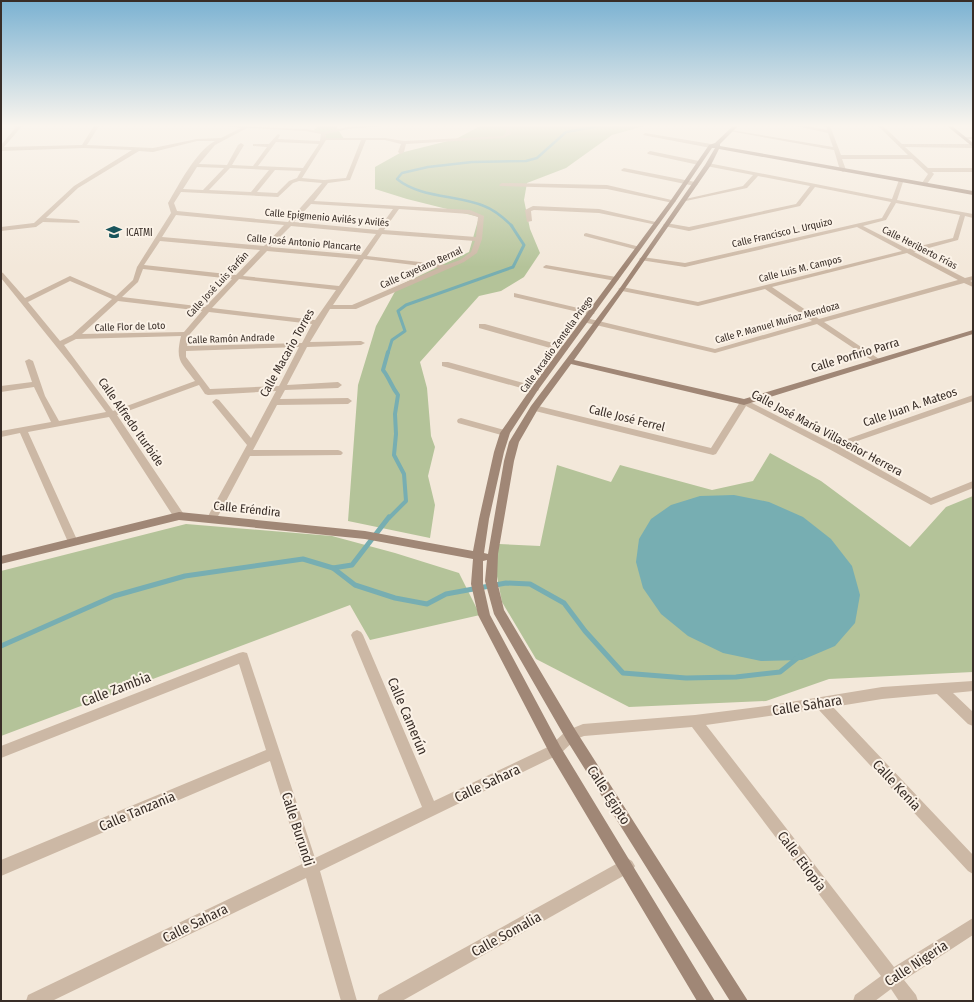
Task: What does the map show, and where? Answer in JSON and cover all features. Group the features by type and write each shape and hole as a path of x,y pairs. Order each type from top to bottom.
{"street":[{"path":"1,229 34,226 43,220 76,187 99,173"},
{"path":"59,344 75,337 136,281 140,267 174,213 171,203 190,173"},
{"path":"205,191 223,173"},
{"path":"252,194 270,173"},
{"path":"299,179 302,173"},
{"path":"178,190 278,195 291,182 299,179 326,182 348,179 351,173"},
{"path":"637,173 695,184"},
{"name":"Calle Arcadio Zentella Priego","path":"477,584 478,556 499,452 505,433 535,389 692,173"},
{"name":"Calle Arcadio Zentella Priego","path":"491,581 493,558 509,461 514,442 534,408 622,289 703,173"},
{"path":"744,173 973,216"},
{"path":"859,173 973,192"},
{"path":"925,183 931,174 929,173"},
{"path":"683,201 745,187 756,175"},
{"name":"Calle Francisco L. Urquizo","path":"642,259 685,265 884,218 894,201 902,180"},
{"name":"Calle José Luis Farfán","path":"182,350 186,334 208,308 310,202 326,182"},
{"path":"502,185 607,187 673,201"},
{"path":"666,225 689,230 798,205 814,185"},
{"path":"310,202 397,208"},
{"name":"Calle Cayetano Bernal","path":"327,307 353,307 447,267 474,253 479,239 481,216 470,212 397,208"},
{"name":"Calle Macario Torres","path":"212,518 317,322 397,208"},
{"path":"529,221 528,210 533,208 599,211 656,223"},
{"name":"Calle Epigmenio Avilés y Avilés","path":"174,213 380,232 479,239"},
{"name":"Calle Luis M. Campos","path":"622,289 698,304 956,240 963,214"},
{"path":"43,220 77,222"},
{"name":"Calle Heriberto Frías","path":"857,225 973,285"},
{"path":"586,235 638,248"},
{"name":"Calle José Antonio Plancarte","path":"158,239 362,257 447,267"},
{"path":"140,267 238,276 341,288"},
{"path":"546,267 616,279"},
{"name":"Calle Alfredo Iturbide","path":"1,274 59,344 112,414 179,516"},
{"path":"23,302 70,278 117,299 208,308 317,322"},
{"name":"Calle P. Manuel Muñoz Mendoza","path":"517,295 588,316 598,322 715,351 973,278"},
{"path":"767,287 876,361"},
{"path":"482,326 564,349"},
{"name":"Calle Porfirio Parra","path":"744,402 973,332"},
{"name":"Calle Flor de Loto","path":"75,337 186,334"},
{"name":"Calle Ramón Andrade","path":"182,350 361,343"},
{"path":"182,350 182,357 208,392 338,384"},
{"path":"30,361 41,396 56,424"},
{"name":"Calle José María Villaseñor Herrera","path":"569,361 744,402 832,447 931,502 973,484"},
{"path":"445,364 535,389"},
{"path":"1,434 112,414 200,382"},
{"path":"1,389 37,384"},
{"name":"Calle Juan A. Mateos","path":"832,447 973,398"},
{"path":"274,402 348,401"},
{"path":"216,402 249,448 338,453"},
{"name":"Calle José Ferrel","path":"534,408 713,452 744,402"},
{"path":"461,421 505,433"},
{"path":"23,430 73,542"},
{"name":"Calle Eréndira","path":"1,560 179,516 212,518 365,535 493,558"},
{"name":"Calle Egipto","path":"491,581 491,613 571,735 740,1001"},
{"name":"Calle Egipto","path":"477,584 555,750 707,1001"},
{"name":"Calle Camerún","path":"357,636 430,810"},
{"name":"Calle Zambia","path":"1,752 243,657"},
{"name":"Calle Burundi","path":"243,657 311,867 349,1001"},
{"name":"Calle Sahara","path":"34,1001 555,750 571,735 583,730 695,721 882,693 973,686"},
{"path":"939,688 973,720"},
{"name":"Calle Kenia","path":"821,703 973,866"},
{"name":"Calle Etiopía","path":"695,721 910,1001"},
{"name":"Calle Tanzania","path":"1,868 274,753"},
{"name":"Calle Somalia","path":"385,1001 626,866"},
{"name":"Calle Nigeria","path":"861,1001 892,978 973,926"}],"green space":[{"path":"375,173 554,173 527,183 524,200 530,229 540,253 524,277 501,291 479,296 420,362 427,388 431,436 435,447 428,476 435,505 430,538 348,521 358,385 376,326 398,286 469,252 479,217 407,199 375,189"},
{"path":"770,453 821,481 910,547 946,507 973,496 973,672 829,679 766,701 629,707 536,659 502,602 495,566 499,544 540,546 557,465 611,482 620,465 712,490 753,481"},
{"path":"186,524 332,536 395,553 459,573 480,615 370,640 350,605 1,736 1,571"}],"water":[{"path":"734,495 769,502 803,517 831,539 852,566 860,595 855,623 835,646 802,660 761,661 723,653 688,636 661,614 643,588 636,562 639,539 651,519 671,505 700,496"}],"waterway":[{"path":"403,173 397,179 406,185 428,193 474,202 499,214 511,225"},
{"path":"388,353 392,340 405,331 398,311 406,305 513,267 524,245 511,225"},
{"path":"388,352 383,370 398,395 395,414 396,434 394,455 404,474 406,501 389,518"},
{"path":"333,568 352,565 389,517"},
{"path":"1,646 114,596 185,576 303,559 333,568"},
{"path":"333,568 355,585 395,598 427,604 446,594 506,583 530,584 564,603 585,631 623,673 686,678 736,677 780,672 800,656"}],"place":[{"name":"ICATMI","path":"114,232"}]}
